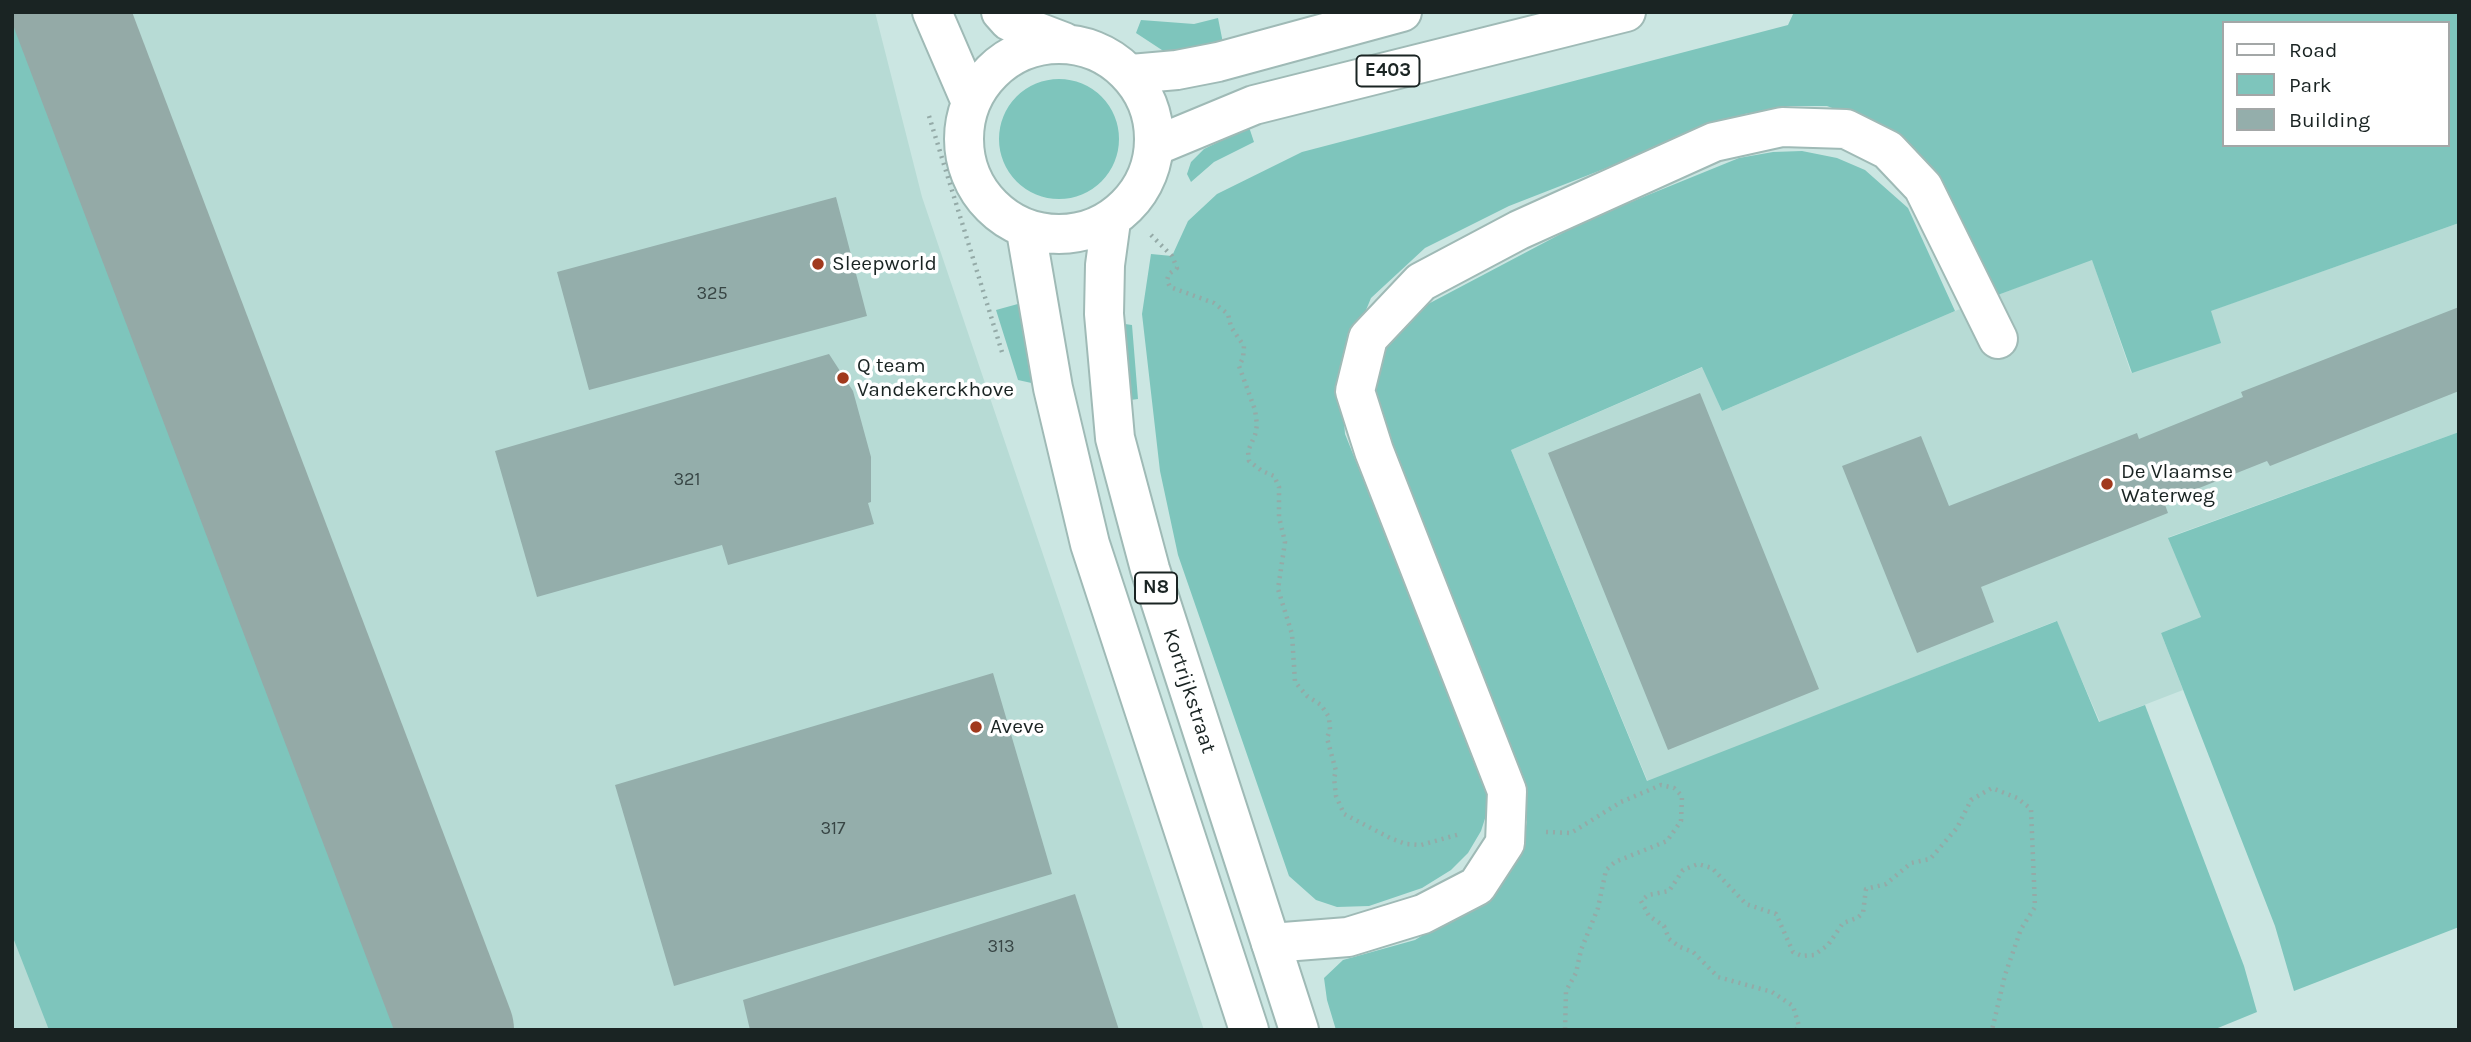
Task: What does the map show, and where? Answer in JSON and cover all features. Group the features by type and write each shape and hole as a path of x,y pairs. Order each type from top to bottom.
{"main road":[{"path":"932,12 970,100"},
{"path":"1001,12 1009,21 1064,42 1101,51 1131,74 1150,108 1155,146 1141,188 1111,221 1072,234 1050,235 1026,231 990,209 971,179 962,140 970,100 993,68 1026,48 1064,42"},
{"name":"E403","path":"1131,74 1177,70 1218,62 1402,12"},
{"name":"E403","path":"1155,146 1254,105 1626,12"},
{"path":"1271,943 1348,937 1423,914 1477,886 1505,842 1507,791 1374,450 1355,391 1368,338 1421,282 1519,230 1714,142 1782,127 1846,129 1888,150 1923,187 1998,339"},
{"name":"Kortrijkstraat","path":"1111,221 1105,265 1104,314 1115,438 1150,569 1299,1030"},
{"name":"N8","path":"1026,231 1053,388 1090,544 1249,1030"}],"path":[{"path":"927,111 1005,363"},
{"path":"1172,256 1177,268 1169,274 1167,280 1170,287 1214,303 1228,314 1231,327 1244,346 1240,366 1255,410 1257,425 1248,452 1249,461 1262,471 1274,475 1279,487 1279,517 1285,542 1278,589 1292,634 1296,682 1307,696 1321,705 1329,717 1330,730 1327,738 1336,771 1336,796 1344,814 1390,838 1406,844 1421,845 1463,833 1571,833 1621,802 1661,785 1674,788 1682,796 1681,821 1667,841 1615,862 1606,870 1598,908 1581,950 1576,973 1566,991 1564,1030"},
{"path":"1796,1030 1798,1026 1793,1006 1772,992 1718,977 1693,952 1669,939 1664,926 1649,916 1642,901 1648,895 1669,891 1683,870 1699,864 1712,868 1746,904 1776,914 1793,952 1802,956 1814,955 1828,944 1843,923 1863,913 1866,889 1886,884 1911,863 1930,859 1957,828 1971,800 1992,788 2017,798 2031,809 2035,907 2017,940 2001,988 1992,1030"}],"shaded area":[{"path":"12,12 875,12 922,197 1204,1030 12,1030"},
{"path":"2459,223 2459,432 2169,537 2201,617 2161,633 2183,690 2100,722 2056,621 1648,782 1511,450 1703,367 1722,411 1955,311 2092,259 2131,373 2210,311"}],"green space":[{"path":"12,12 26,12 418,1030 49,1030 12,935"},
{"path":"1794,12 2459,12 2459,223 2211,311 2221,343 2132,373 2092,260 1995,296 1858,118 1827,106 1790,106 1745,114 1509,206 1425,248 1371,298 1352,344 1342,397 1345,434 1479,768 1490,803 1481,831 1468,853 1451,870 1422,888 1369,906 1337,907 1316,900 1289,876 1178,555 1160,471 1142,314 1151,254 1172,256 1188,221 1217,194 1302,152 1788,25"},
{"path":"1218,18 1224,48 1168,54 1136,33 1141,20 1194,24"},
{"path":"1059,79 1082,84 1101,97 1114,116 1119,139 1114,162 1101,181 1082,194 1059,199 1036,194 1017,181 1004,162 999,139 1004,116 1017,97 1036,84"},
{"path":"1249,127 1254,142 1214,162 1191,182 1187,174 1191,162 1204,149"},
{"path":"1802,151 1837,158 1865,170 1908,208 1955,311 1722,411 1702,367 1511,450 1647,781 2057,621 2099,722 2145,705 2244,966 2257,1012 2213,1030 1336,1030 1324,978 1343,960 1415,940 1491,894 1520,852 1527,822 1520,770 1386,456 1370,404 1385,341 1413,312 1589,219 1739,158 1773,152"},
{"path":"1025,302 1036,384 1018,380 996,310"},
{"path":"1132,325 1138,399 1123,401 1120,326"},
{"path":"2459,432 2459,927 2294,991 2275,926 2161,633 2201,617 2168,538"}],"building":[{"path":"836,197 867,316 589,390 557,272"},
{"name":"De Vlaamse Waterweg","path":"2459,307 2459,391 2270,466 2267,461 2164,502 2168,513 1981,587 1994,622 1917,653 1842,466 1921,436 1949,506 2137,433 2139,439 2243,397 2241,392"},
{"path":"829,354 853,391 871,457 871,502 868,503 874,524 728,565 722,545 537,597 495,451"},
{"path":"1700,393 1819,689 1668,750 1548,453"},
{"path":"993,673 1052,874 674,986 615,785"},
{"path":"1075,894 1119,1030 750,1030 743,1000"}],"taxiway":[{"path":"70,12 456,1030"}],"place":[{"name":"Sleepworld","path":"818,264"},
{"name":"Q team Vandekerckhove","path":"843,378"},
{"name":"De Vlaamse Waterweg","path":"2107,484"},
{"name":"Aveve","path":"976,727"}]}
